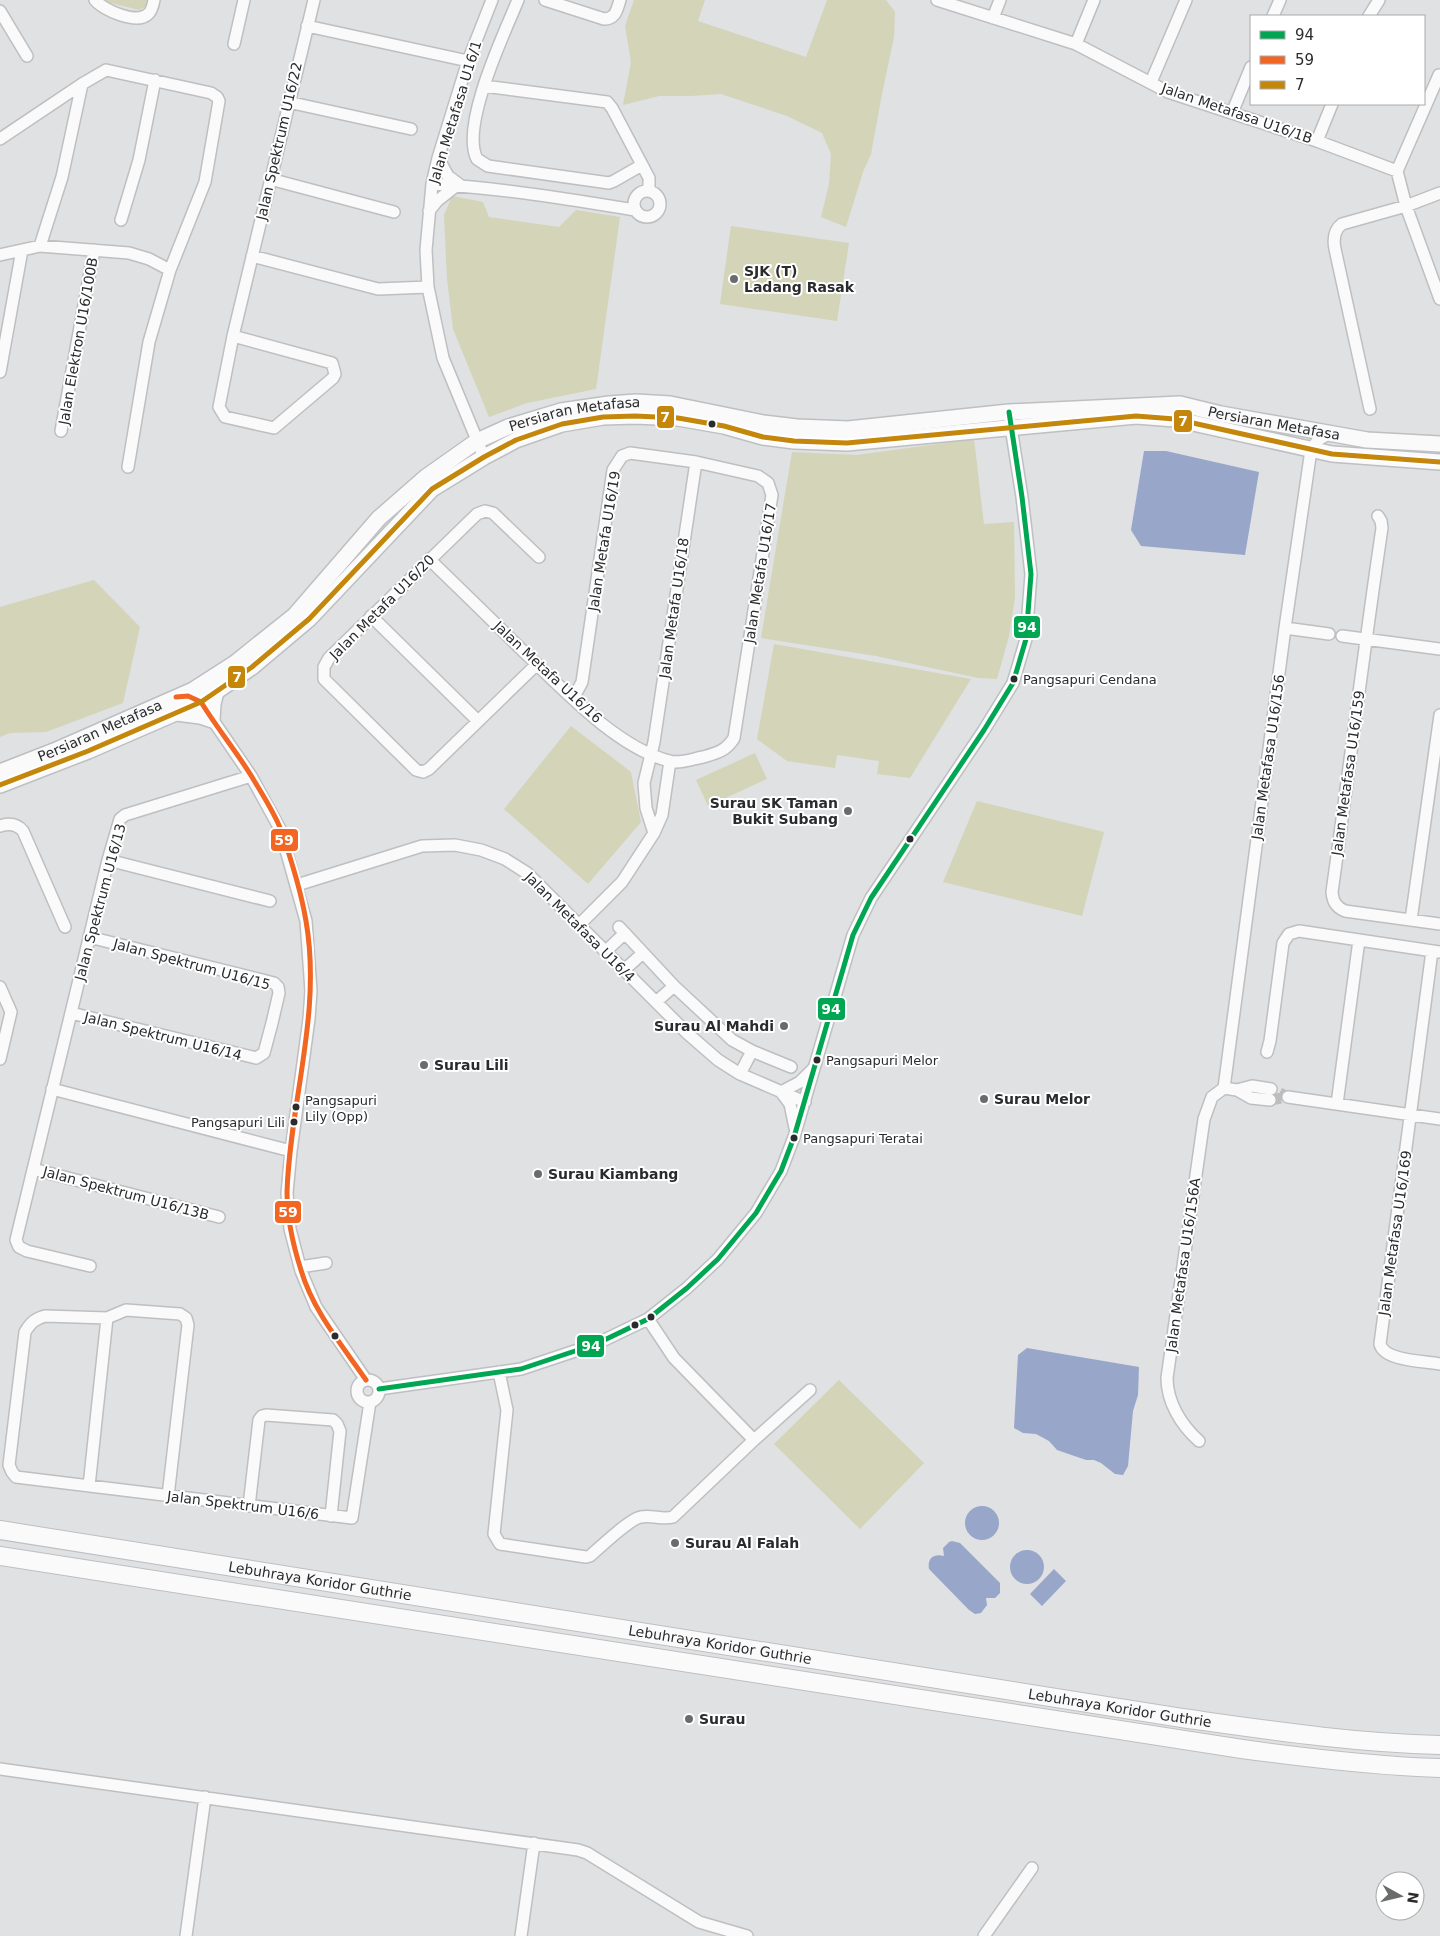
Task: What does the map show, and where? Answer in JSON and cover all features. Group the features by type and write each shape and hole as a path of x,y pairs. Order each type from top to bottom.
{"highway":[{"name":"Lebuhraya Koridor Guthrie","path":"0,1530 1182,1718 1318,1736 1400,1744 1440,1745"},
{"name":"Lebuhraya Koridor Guthrie","path":"0,1556 1242,1749 1315,1759 1440,1768"}],"main road":[{"name":"Persiaran Metafasa","path":"0,772 68,745 193,690 235,663 295,615 380,518 426,477 477,441 508,426 560,411 636,402 670,404 763,423 848,429 1009,412 1180,404 1367,440 1440,444"},
{"name":"Persiaran Metafasa","path":"0,785 88,751 201,702 252,667 309,619 432,489 484,456 516,440 562,424 635,416 678,418 724,426 764,437 794,441 838,443 1011,429 1082,420 1136,416 1175,419 1311,450 1357,456 1440,462"},
{"path":"177,713 200,716 212,720 216,692"},
{"path":"176,697 188,696 201,702"}],"street":[{"path":"95,0 108,11 140,18 148,14 154,0"},
{"path":"234,44 244,0"},
{"name":"Jalan Spektrum U16/22","path":"233,336 332,363 335,374 334,378 274,428 225,417 219,407 233,336 314,0"},
{"name":"Jalan Metafasa U16/1","path":"484,456 443,358 428,287 426,250 432,184 438,158 468,61 492,0"},
{"path":"518,0 484,86 477,110 473,144 474,153 482,164 608,183 614,182 642,165"},
{"path":"545,0 604,19 615,15 620,0"},
{"name":"Jalan Metafasa U16/1B","path":"938,0 1076,44 1168,92 1317,141 1397,171"},
{"path":"993,18 1000,0"},
{"path":"1076,44 1094,0"},
{"path":"1150,82 1186,0"},
{"path":"1273,15 1280,0"},
{"path":"1370,15 1379,0"},
{"path":"0,11 27,56"},
{"path":"307,26 468,61"},
{"path":"1232,113 1250,69"},
{"path":"0,139 101,72 110,70 211,93 217,97 219,106 204,182 170,270 148,342 128,467"},
{"path":"1440,75 1397,171 1406,206 1440,299"},
{"path":"120,220 139,160 155,80"},
{"path":"40,246 62,177 82,84"},
{"path":"484,86 607,102 649,178 649,191"},
{"path":"288,102 412,130"},
{"path":"1317,141 1332,105"},
{"path":"438,158 448,176 458,186"},
{"path":"270,179 394,212"},
{"path":"432,184 635,210"},
{"path":"429,211 437,201 458,186"},
{"path":"649,191 658,197 660,205 658,212 648,218 640,216 635,210 634,202 638,194 649,191"},
{"path":"1370,409 1333,241 1337,228 1342,224 1406,206 1440,193"},
{"path":"0,255 40,246 129,253 149,259 170,270"},
{"path":"0,372 22,250"},
{"name":"Jalan Elektron U16/100B","path":"61,431 94,250"},
{"path":"252,256 378,289 428,287"},
{"path":"379,1389 521,1369 596,1344 648,1319 687,1288 718,1259 756,1213 781,1171 796,1132 854,935 871,898 984,730 1013,683 1026,639 1031,574 1009,412"},
{"path":"1303,429 1310,438 1311,450"},
{"path":"1311,450 1318,440 1328,434"},
{"name":"Jalan Metafasa U16/156","path":"1224,1088 1285,628 1311,450"},
{"name":"Jalan Metafa U16/19","path":"573,699 582,682 613,470 622,456 630,453 696,462"},
{"name":"Jalan Metafa U16/17","path":"696,462 758,476 768,484 772,495 734,738"},
{"name":"Jalan Metafa U16/18","path":"654,833 646,808 644,784 651,754 696,462"},
{"name":"Jalan Metafa U16/20","path":"537,664 429,770 423,772 416,770 324,679 324,668 329,658 477,514 485,511 493,513 540,557"},
{"name":"Jalan Metafasa U16/159","path":"1378,516 1382,528 1365,640 1350,770 1332,892 1336,906 1345,911 1411,920"},
{"name":"Jalan Metafa U16/16","path":"429,559 573,699 629,742 651,754 670,761 683,761 719,752 728,746 734,738"},
{"path":"371,616 478,721"},
{"path":"1285,628 1329,634"},
{"path":"1342,636 1440,649"},
{"path":"201,702 251,776 280,829 306,921 311,991 287,1193 290,1229 300,1267 316,1307 366,1380"},
{"path":"1440,715 1411,920 1440,924"},
{"path":"580,925 622,882 654,833 662,814 670,761"},
{"name":"Jalan Spektrum U16/13","path":"90,1266 27,1251 19,1246 16,1240 108,860 120,819 125,814 251,776"},
{"path":"644,784 666,786"},
{"path":"0,826 10,824 19,827 23,831 65,927"},
{"name":"Jalan Metafasa U16/4","path":"297,886 422,846 455,846 482,850 506,859 528,873 687,1033 718,1060 740,1074 805,1102"},
{"path":"108,860 270,901"},
{"name":"Jalan Metafasa U16/4","path":"606,951 622,930 674,986 732,1040 752,1051 791,1067"},
{"path":"1267,1052 1283,943 1289,934 1299,931 1436,951"},
{"name":"Jalan Spektrum U16/15","path":"89,937 274,983 278,987 279,993 272,1023 264,1053 256,1058"},
{"path":"1337,1104 1359,940"},
{"name":"Jalan Metafasa U16/169","path":"1436,951 1410,1116 1380,1336 1381,1350 1390,1356 1440,1364"},
{"path":"624,970 643,953"},
{"path":"656,1002 674,986"},
{"path":"0,987 11,1012 0,1059"},
{"name":"Jalan Spektrum U16/14","path":"71,1013 256,1058"},
{"path":"740,1074 752,1051"},
{"path":"796,1132 790,1104 781,1092 800,1082 815,1066"},
{"path":"1224,1088 1237,1090 1252,1086 1271,1094"},
{"name":"Jalan Metafasa U16/156A","path":"1199,1441 1185,1426 1173,1405 1167,1387 1167,1378 1204,1119 1212,1097 1224,1088"},
{"path":"52,1089 291,1151"},
{"path":"1288,1097 1440,1119"},
{"name":"Jalan Spektrum U16/13B","path":"33,1169 219,1217"},
{"path":"300,1267 326,1263"},
{"path":"89,1486 107,1318 126,1310 180,1314 186,1318 188,1325 168,1496"},
{"name":"Jalan Spektrum U16/6","path":"107,1318 46,1316 36,1318 30,1324 26,1332 9,1466 16,1477 352,1518 370,1402"},
{"path":"648,1319 674,1358 754,1440"},
{"path":"499,1372 507,1410 494,1534 500,1544 586,1557 590,1556 636,1518 650,1516 673,1517 810,1390"},
{"path":"366,1380 375,1382 379,1389 378,1398 370,1402 362,1400 357,1393 359,1384 366,1380"},
{"path":"249,1506 259,1420 262,1416 266,1414 333,1420 340,1431 330,1516"},
{"path":"0,1769 534,1843 587,1853 699,1922 747,1936"},
{"path":"186,1936 205,1797"},
{"path":"521,1936 534,1843"},
{"path":"984,1936 1032,1868"}],"green space":[{"path":"106,0 149,0 148,5 139,10 107,2"},
{"path":"634,0 705,0 698,21 806,57 827,0 886,0 895,12 894,37 871,154 863,172 846,227 821,217 829,184 831,154 822,133 787,116 721,94 659,96 623,105 631,62 625,26"},
{"path":"452,196 483,202 489,217 559,227 576,210 620,217 596,389 527,403 489,417 453,329 447,279 444,215"},
{"path":"731,226 849,243 837,321 720,304"},
{"path":"974,439 984,524 1014,522 1015,598 1009,636 997,679 978,678 876,656 761,638 792,452 857,455"},
{"path":"94,580 140,627 123,703 46,732 10,733 0,737 0,607"},
{"path":"774,644 971,679 910,778 877,774 879,761 837,755 835,768 787,761 757,739"},
{"path":"571,726 631,772 641,822 588,884 504,809"},
{"path":"755,753 767,779 708,806 696,780"},
{"path":"977,801 1104,832 1082,916 943,882"},
{"path":"839,1380 924,1463 860,1529 774,1444"}],"water":[{"path":"1144,451 1166,451 1259,472 1245,555 1141,546 1131,530"},
{"path":"1027,1348 1139,1367 1138,1395 1133,1411 1128,1466 1123,1475 1115,1474 1094,1460 1086,1460 1057,1450 1049,1441 1036,1434 1023,1433 1014,1428 1018,1355"},
{"path":"982,1506 994,1511 999,1523 994,1535 982,1540 970,1535 965,1523 970,1511"},
{"path":"952,1541 960,1543 1000,1583 1000,1593 995,1598 986,1598 987,1605 981,1613 975,1614 969,1610 929,1569 930,1559 937,1555 944,1556 943,1548"},
{"path":"1027,1550 1039,1555 1044,1567 1039,1579 1027,1584 1015,1579 1010,1567 1015,1555"},
{"path":"1054,1569 1066,1581 1042,1606 1030,1594"}],"tunnel":[{"path":"1270,1100 1288,1097 1271,1089"}],"transit line":[{"name":"94","path":"379,1389 521,1369 596,1344 648,1319 687,1288 718,1259 756,1213 781,1171 794,1137 853,935 871,898 984,730 1013,683 1026,639 1031,574 1009,412"},
{"name":"7","path":"0,785 88,751 201,702 252,667 309,619 432,489 516,440 562,424 603,417 678,418 724,426 763,437 794,441 847,443 1136,416 1175,419 1332,454 1440,462"},
{"name":"59","path":"176,697 188,696 201,702 246,767 278,823 295,875 306,921 310,955 310,989 304,1057 289,1158 287,1192 289,1222 298,1261 313,1300 329,1327 366,1380"}],"place":[{"name":"SJK (T) Ladang Rasak","path":"734,279"},
{"name":"Pangsapuri Cendana","path":"1014,679"},
{"name":"Surau SK Taman Bukit Subang","path":"848,811"},
{"name":"Surau Al Mahdi","path":"784,1026"},
{"name":"Pangsapuri Melor","path":"817,1060"},
{"name":"Surau Lili","path":"424,1065"},
{"name":"Surau Melor","path":"984,1099"},
{"name":"Pangsapuri Lily (Opp)","path":"296,1107"},
{"name":"Pangsapuri Lili","path":"294,1122"},
{"name":"Pangsapuri Teratai","path":"794,1138"},
{"name":"Surau Kiambang","path":"538,1174"},
{"name":"Surau Al Falah","path":"675,1543"},
{"name":"Surau","path":"689,1719"}]}
